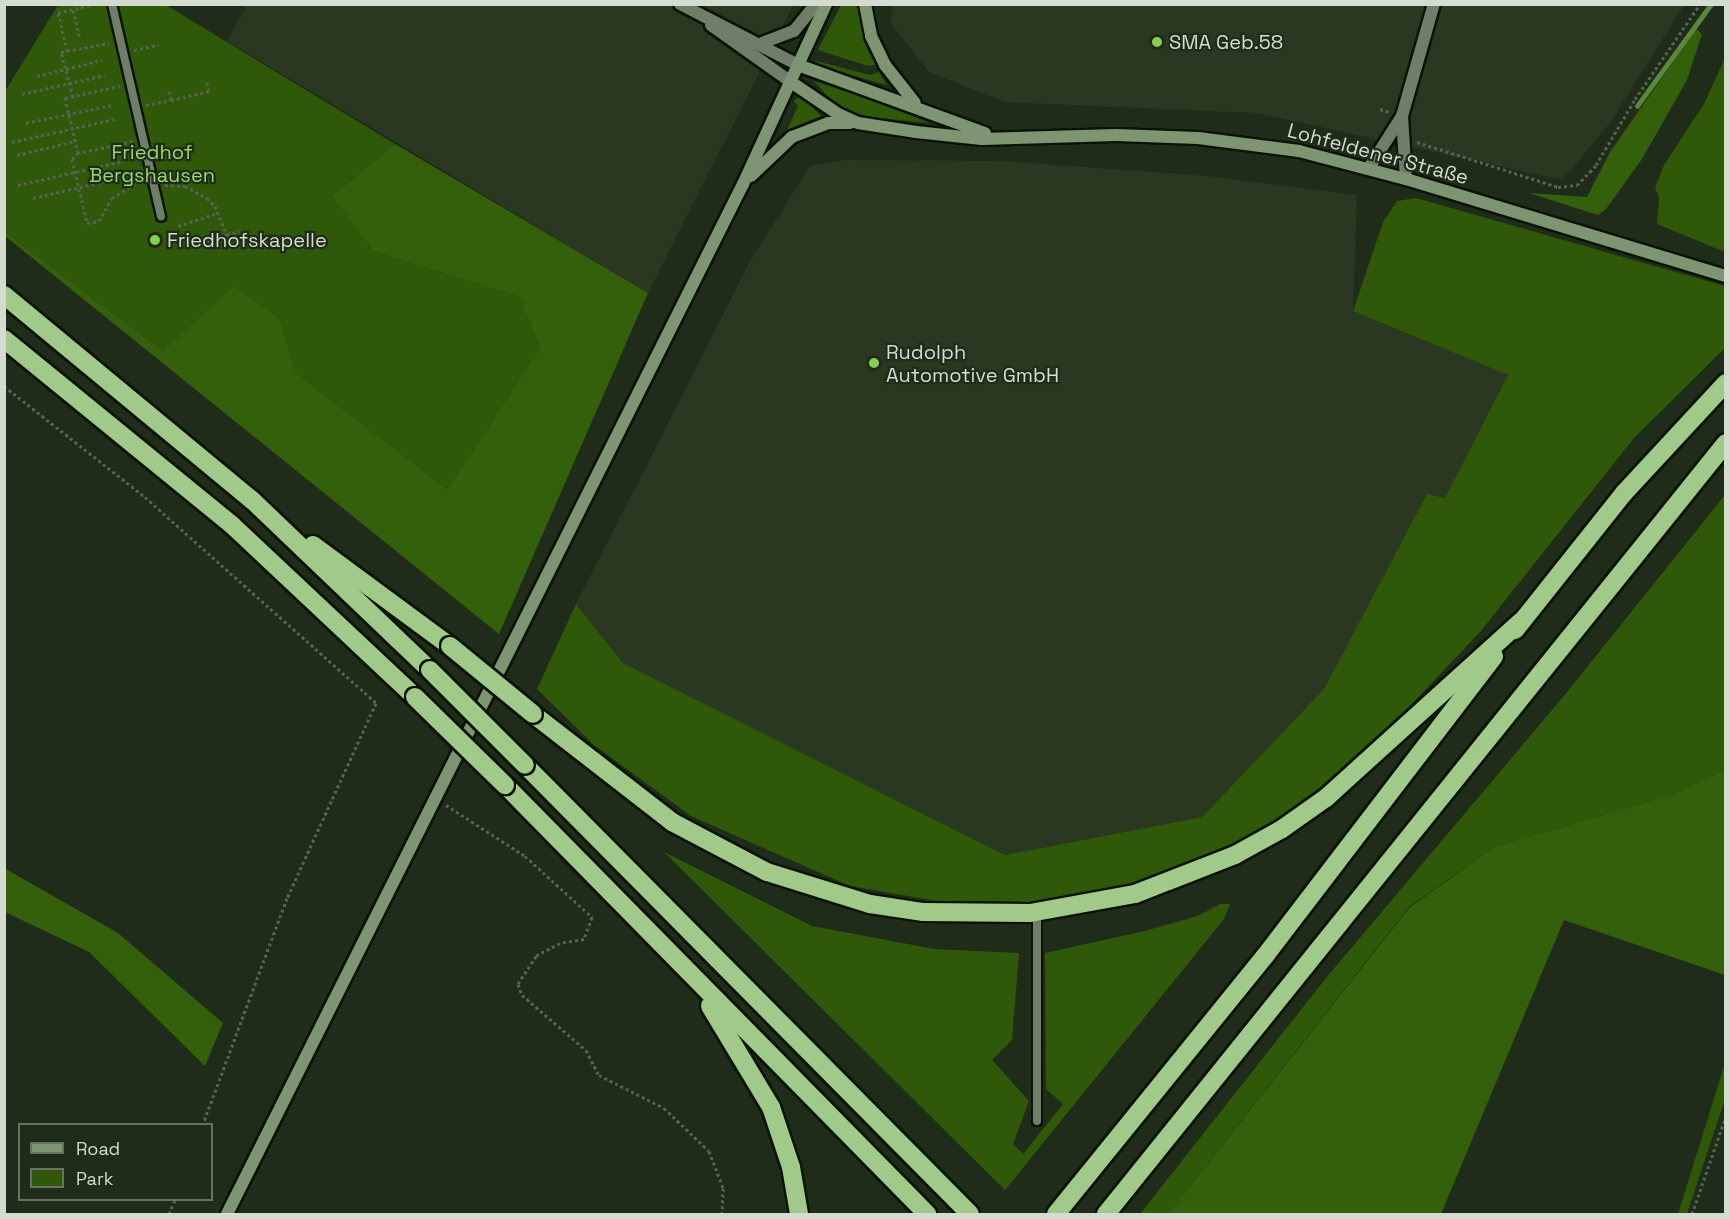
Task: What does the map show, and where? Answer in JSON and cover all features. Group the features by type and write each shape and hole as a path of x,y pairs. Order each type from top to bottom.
{"highway":[{"path":"4,295 252,500 450,646 672,822 767,872 870,904 923,912 1037,912 1135,894 1186,877 1282,828 1326,798 1521,621"},
{"path":"4,339 232,525 415,697 505,784 927,1215"},
{"path":"1056,1215 1265,956 1521,621 1624,493 1725,383"},
{"path":"1106,1215 1718,457 1725,443"},
{"path":"252,500 430,670 970,1215"},
{"path":"683,967 737,1046 771,1107 791,1167 799,1215"}],"main road":[{"path":"227,1215 743,183 826,4"},
{"path":"865,4 872,36 885,65 910,100 926,111"},
{"name":"Lohfeldener Straße","path":"798,65 926,111 960,126 1010,137"},
{"name":"Lohfeldener Straße","path":"791,82 838,114 858,123 982,139 1010,137 1198,138 1299,151 1406,178 1725,276"},
{"path":"743,183 785,143 809,128 829,123 858,123"}],"street":[{"path":"680,4 791,82"},
{"path":"762,44 794,31 816,4"},
{"path":"1369,168 1402,116 1434,4"},
{"path":"703,19 762,44 798,65"},
{"path":"1402,116 1406,178"}],"lane":[{"path":"112,4 161,216"},
{"path":"1037,912 1037,1121"}],"path":[{"path":"68,51 58,13 95,4"},
{"path":"1403,140 1558,187 1577,185 1596,165 1635,99 1700,4"},
{"path":"73,10 80,39"},
{"path":"73,97 61,52 120,40"},
{"path":"123,53 158,45"},
{"path":"37,76 102,60"},
{"path":"22,94 105,75"},
{"path":"136,108 209,91 207,82"},
{"path":"78,153 65,98 130,84"},
{"path":"169,91 171,99"},
{"path":"26,123 112,105"},
{"path":"12,142 115,119"},
{"path":"143,139 78,153 72,159 87,223 99,220 112,198 128,186 151,174"},
{"path":"17,155 75,141"},
{"path":"18,185 124,160"},
{"path":"33,198 106,181"},
{"path":"154,187 185,186 198,192 218,213 227,235"},
{"path":"178,226 218,213"},
{"path":"187,247 240,231"},
{"path":"4,386 145,498 376,703 286,897 204,1123"},
{"path":"434,798 525,856 592,917 584,939 560,944 536,957 518,984 522,995 586,1050 599,1075 664,1108 708,1151 723,1188 723,1215"},
{"path":"1692,1215 1725,1116"},
{"path":"169,1215 175,1201"}],"shaded area":[{"path":"894,4 1684,5 1610,123 1562,180 1257,113 1005,102 929,72 890,22"},
{"path":"247,5 793,5 648,293 227,41"},
{"path":"845,160 1001,161 1206,176 1357,195 1353,311 1508,375 1445,498 1427,495 1324,689 1202,817 1005,855 623,663 576,604 751,260 810,166"}],"green space":[{"name":"Friedhof Bergshausen","path":"58,5 166,5 395,144 332,196 373,251 519,297 540,348 447,489 296,373 280,319 235,287 163,351 5,232 4,93"},
{"path":"841,5 859,5 861,25 876,65 868,66 818,50"},
{"path":"1696,29 1702,34 1687,80 1642,159 1606,209 1598,215 1529,193 1587,197 1610,152"},
{"path":"1725,58 1725,252 1657,224 1659,198 1655,188 1664,165 1704,104"},
{"path":"816,61 870,75 879,72 887,85 819,66"},
{"path":"814,81 891,106 929,123 859,116 836,106"},
{"path":"800,95 821,116 787,130 798,106 794,101"},
{"path":"395,144 648,293 499,634 5,236 5,232 163,351 234,286 280,319 296,373 447,489 540,348 519,297 373,251 332,196"},
{"path":"1416,198 1725,286 1725,348 1634,438 1480,632 1355,764 1256,836 1186,870 1064,905 960,905 850,886 691,816 594,745 537,689 576,604 623,663 1005,855 1202,817 1324,689 1427,494 1445,498 1508,375 1353,311 1383,222 1397,201"},
{"path":"1725,495 1725,770 1671,795 1494,847 1409,907 1168,1214 1140,1214 1326,978 1563,697"},
{"path":"1725,770 1725,975 1564,920 1441,1214 1168,1214 1409,908 1494,847 1671,795"},
{"path":"664,852 812,926 934,949 1019,953 1012,1040 992,1060 1029,1101 1013,1144 1023,1154 1063,1104 1046,1089 1045,953 1145,931 1198,916 1220,904 1230,904 1224,919 1005,1190"},
{"path":"4,868 118,933 223,1023 205,1066 89,952 5,912"},
{"path":"1725,1063 1725,1099 1687,1214 1678,1214"}],"waterway":[{"path":"1637,106 1711,4"}],"place":[{"name":"SMA Geb.58","path":"1157,42"},
{"name":"Friedhofskapelle","path":"155,240"},
{"name":"Rudolph Automotive GmbH","path":"874,363"}]}
